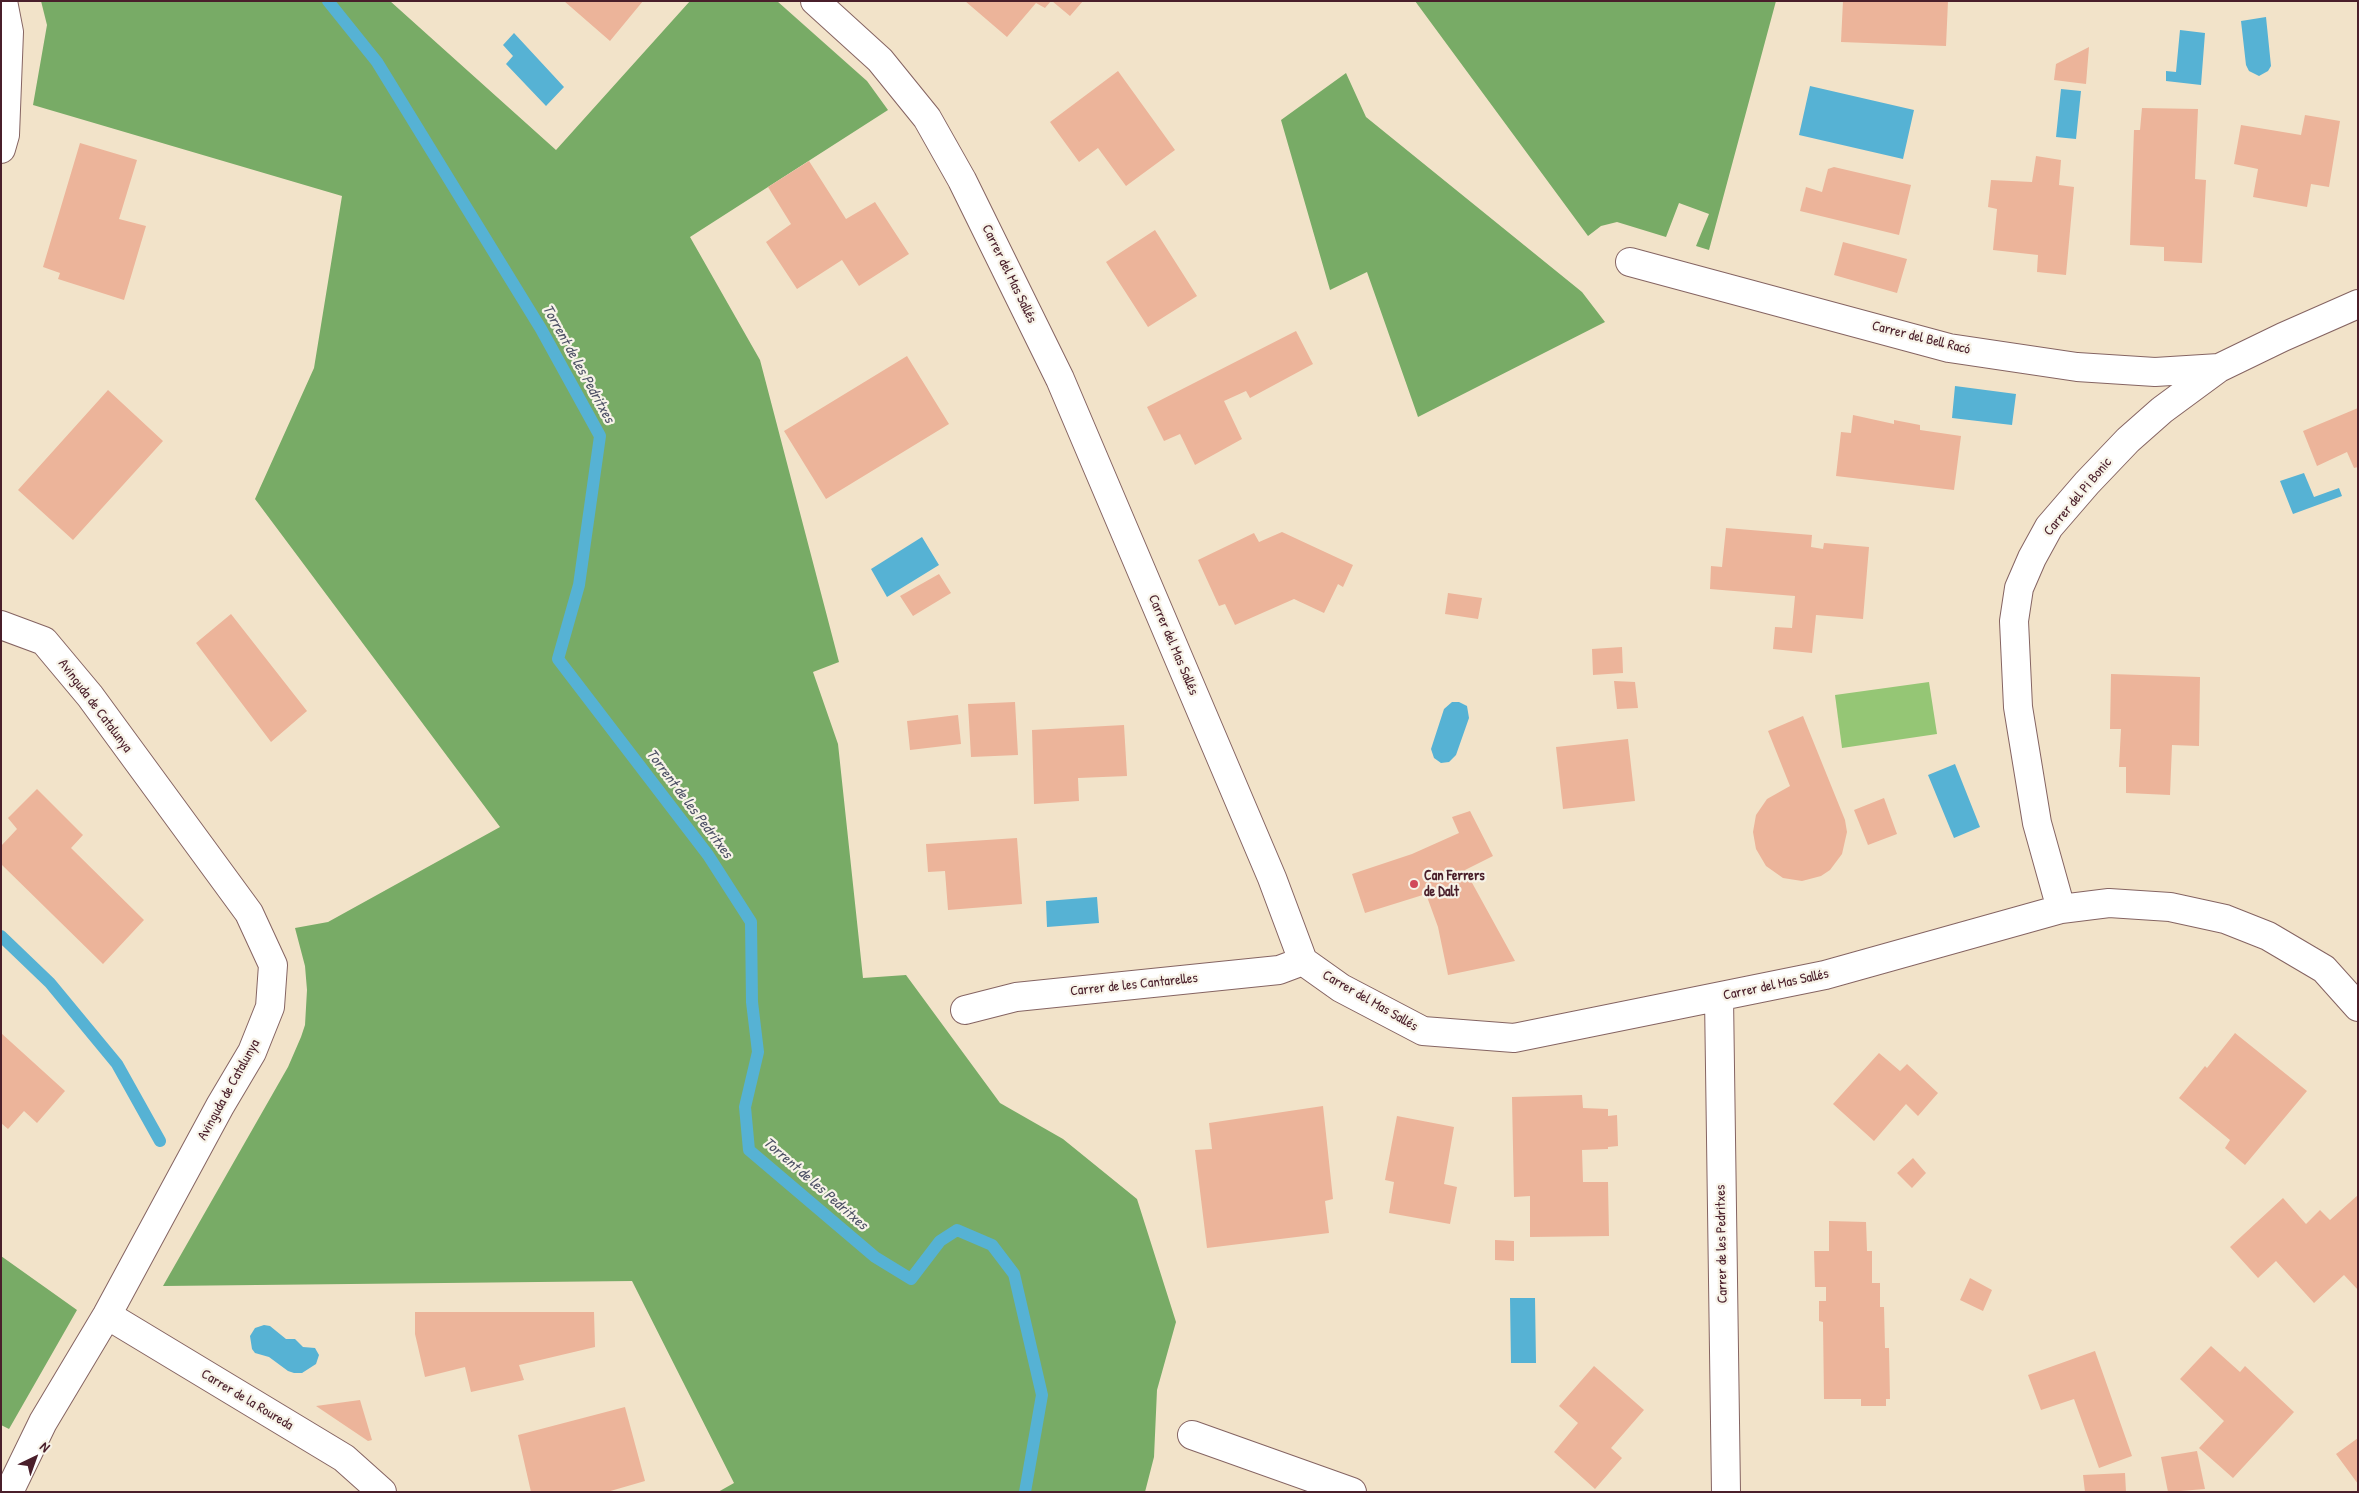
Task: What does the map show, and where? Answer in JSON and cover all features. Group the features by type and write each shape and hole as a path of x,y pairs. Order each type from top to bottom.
{"street":[{"path":"1,149 5,135 9,32 3,1"},
{"name":"Carrer del Mas Sallés","path":"815,1 880,60 927,118 962,180 1060,379 1272,878 1303,961 1341,988 1423,1031 1514,1038 1825,975 2061,909 2109,903 2170,907 2225,919 2268,936 2324,969 2358,1008"},
{"name":"Carrer del Bell Racó","path":"1630,262 1949,348 2086,367 2155,372 2219,368"},
{"name":"Carrer del Pi Bonic","path":"2061,909 2037,823 2018,707 2014,621 2019,588 2049,527 2102,466 2162,410 2219,368 2358,304"},
{"name":"Avinguda de Catalunya","path":"1,625 44,641 90,696 249,913 273,965 270,1007 252,1052 220,1106 107,1315 44,1422 10,1492"},
{"name":"Carrer de les Cantarelles","path":"965,1010 1016,997 1279,970 1303,961"},
{"name":"Carrer de les Pedritxes","path":"1719,997 1726,1492"},
{"name":"Carrer de la Roureda","path":"107,1315 344,1458 382,1492"},
{"path":"1192,1435 1352,1492"}],"green space":[{"path":"41,1 390,1 556,150 690,1 777,1 867,81 888,110 690,237 760,360 839,662 813,672 838,744 863,978 906,975 1000,1103 1063,1139 1137,1199 1176,1322 1157,1390 1154,1457 1145,1492 718,1492 734,1483 632,1281 163,1286 288,1067 301,1037 305,1025 307,990 305,966 295,928 328,922 500,827 255,499 314,368 342,196 33,105 47,25"},
{"path":"1415,1 1776,1 1709,250 1696,246 1709,214 1679,203 1666,237 1617,222 1601,226 1588,236"},
{"path":"1346,73 1366,117 1582,292 1605,322 1418,417 1367,272 1330,290 1281,120"},
{"path":"1929,682 1937,734 1842,748 1835,695"},
{"path":"1,1256 77,1310 9,1429 1,1425"}],"water":[{"path":"2266,17 2271,66 2268,71 2259,76 2249,71 2246,65 2241,21"},
{"path":"2180,30 2205,33 2201,85 2166,81 2166,71 2176,72"},
{"path":"514,33 564,87 546,106 506,64 513,56 503,45"},
{"path":"1810,86 1914,110 1903,159 1799,135"},
{"path":"2061,89 2081,91 2076,139 2056,137"},
{"path":"1955,386 2016,394 2012,425 1952,418"},
{"path":"2304,473 2314,497 2339,488 2342,496 2293,514 2280,481"},
{"path":"922,537 939,565 887,597 871,569"},
{"path":"1452,702 1459,702 1467,706 1469,718 1456,755 1449,762 1441,763 1434,758 1431,749 1444,709"},
{"path":"1955,764 1980,827 1954,838 1928,775"},
{"path":"1097,897 1099,923 1047,927 1046,901"},
{"path":"1510,1298 1535,1298 1536,1363 1511,1363"},
{"path":"264,1325 270,1326 286,1339 295,1339 303,1347 315,1348 319,1355 316,1364 302,1373 294,1373 288,1371 269,1357 255,1353 252,1349 250,1336 255,1328"}],"building":[{"path":"564,1 643,1 610,41"},
{"path":"965,1 1051,1 1045,8 1036,3 1007,37"},
{"path":"1052,1 1083,1 1070,16"},
{"path":"1843,1 1948,1 1946,46 1841,42"},
{"path":"2089,47 2086,84 2054,80 2056,64"},
{"path":"1118,71 1175,150 1126,186 1098,148 1079,162 1050,122"},
{"path":"2142,108 2198,109 2195,179 2206,180 2202,263 2164,261 2164,247 2130,245 2134,130 2140,130"},
{"path":"2305,115 2340,121 2329,187 2311,184 2307,207 2253,197 2258,169 2234,164 2241,125 2301,135"},
{"path":"80,143 137,160 119,219 146,226 124,300 58,279 60,273 43,267"},
{"path":"2036,156 2061,160 2059,185 2074,187 2066,275 2037,272 2038,255 1993,250 1997,209 1988,207 1991,180 2032,182"},
{"path":"809,161 846,219 875,202 909,254 859,286 842,260 797,289 766,242 791,224 768,187"},
{"path":"1834,167 1911,185 1899,235 1800,211 1806,187 1822,192 1828,169"},
{"path":"1155,230 1197,296 1148,327 1106,262"},
{"path":"1843,242 1907,259 1897,293 1834,275"},
{"path":"1296,331 1313,364 1250,398 1246,391 1224,401 1242,439 1195,465 1180,434 1164,441 1147,407"},
{"path":"907,356 949,424 826,499 784,431"},
{"path":"108,390 163,441 73,540 18,490"},
{"path":"2358,408 2358,467 2354,468 2347,452 2317,466 2303,431"},
{"path":"1853,415 1894,424 1894,420 1920,425 1920,430 1961,436 1954,490 1836,476 1841,432 1851,433"},
{"path":"1726,528 1812,535 1811,547 1823,549 1824,543 1869,547 1863,619 1816,615 1812,653 1773,649 1775,627 1792,628 1795,596 1710,589 1711,566 1722,567"},
{"path":"1282,532 1353,565 1343,587 1338,584 1324,613 1294,599 1235,625 1225,604 1219,606 1198,560 1254,533 1259,542"},
{"path":"939,574 951,593 913,616 900,596"},
{"path":"1448,593 1482,598 1478,619 1445,614"},
{"path":"231,614 307,711 271,742 196,643"},
{"path":"1622,647 1623,673 1593,675 1592,649"},
{"path":"2111,674 2200,677 2199,746 2172,745 2170,795 2126,793 2126,767 2119,767 2121,729 2110,729"},
{"path":"1614,681 1635,682 1638,708 1617,709"},
{"path":"1015,702 1018,755 971,757 968,704"},
{"path":"958,715 961,744 910,750 907,721"},
{"path":"1803,716 1845,820 1847,832 1842,854 1830,870 1821,876 1802,881 1783,878 1766,866 1756,849 1753,832 1756,815 1767,799 1790,786 1768,731"},
{"path":"1124,725 1127,776 1078,778 1079,801 1034,804 1032,730"},
{"path":"1628,739 1635,801 1563,809 1556,747"},
{"path":"37,789 83,835 71,848 144,920 103,964 1,864 1,846 17,829 8,818"},
{"path":"1884,798 1897,834 1868,845 1854,810"},
{"name":"Can Ferrers de Dalt","path":"1470,811 1493,856 1465,870 1515,961 1448,975 1438,927 1426,894 1365,913 1352,874 1412,854 1459,833 1452,817"},
{"path":"1017,838 1022,904 948,910 945,871 928,872 926,844"},
{"path":"1,1033 65,1091 37,1123 24,1111 8,1129 1,1123"},
{"path":"2235,1033 2307,1091 2245,1165 2225,1148 2230,1140 2179,1098 2205,1066 2207,1068"},
{"path":"1879,1053 1900,1071 1907,1064 1938,1093 1918,1116 1906,1104 1874,1141 1833,1104"},
{"path":"1582,1095 1583,1108 1608,1109 1608,1116 1617,1115 1618,1146 1608,1147 1608,1149 1582,1150 1583,1182 1608,1182 1609,1236 1530,1237 1530,1196 1514,1197 1512,1097"},
{"path":"1323,1106 1333,1199 1325,1201 1329,1233 1207,1248 1195,1150 1212,1149 1209,1123"},
{"path":"1397,1116 1454,1127 1444,1184 1457,1187 1450,1224 1389,1213 1394,1182 1385,1180"},
{"path":"1913,1158 1926,1173 1912,1188 1897,1173"},
{"path":"2358,1195 2358,1290 2344,1275 2314,1303 2276,1261 2258,1278 2230,1247 2283,1198 2306,1224 2320,1210 2330,1220"},
{"path":"1829,1221 1866,1222 1867,1251 1872,1251 1872,1283 1880,1283 1880,1307 1884,1307 1885,1348 1889,1348 1890,1399 1886,1399 1886,1406 1861,1406 1861,1399 1824,1399 1823,1322 1819,1321 1819,1301 1826,1301 1826,1287 1815,1287 1814,1251 1829,1251"},
{"path":"1495,1240 1514,1241 1514,1261 1495,1260"},
{"path":"1970,1278 1992,1290 1983,1311 1960,1300"},
{"path":"415,1312 594,1312 595,1347 519,1365 524,1380 471,1392 465,1367 425,1377 415,1334"},
{"path":"2211,1346 2240,1372 2245,1366 2294,1412 2233,1478 2199,1448 2224,1421 2180,1379"},
{"path":"2095,1351 2132,1456 2099,1468 2074,1399 2041,1410 2028,1375"},
{"path":"1594,1366 1644,1410 1611,1448 1622,1458 1595,1489 1554,1452 1578,1423 1559,1406"},
{"path":"360,1400 372,1440 368,1441 316,1406"},
{"path":"625,1407 645,1481 607,1492 531,1492 518,1435"},
{"path":"2358,1438 2358,1484 2336,1454"},
{"path":"2197,1451 2205,1489 2168,1492 2161,1457"},
{"path":"2125,1473 2126,1492 2085,1492 2083,1475"}],"waterway":[{"name":"Torrent de les Pedritxes","path":"328,1 377,62 541,329 600,436 579,585 558,659 708,855 751,922 752,1002 758,1052 745,1107 749,1150 875,1257 911,1279 940,1241 957,1230 992,1245 1014,1274 1042,1395 1025,1492"},
{"path":"1,936 50,983 117,1064 160,1141"}],"place":[{"name":"Can Ferrers de Dalt","path":"1414,884"}]}
